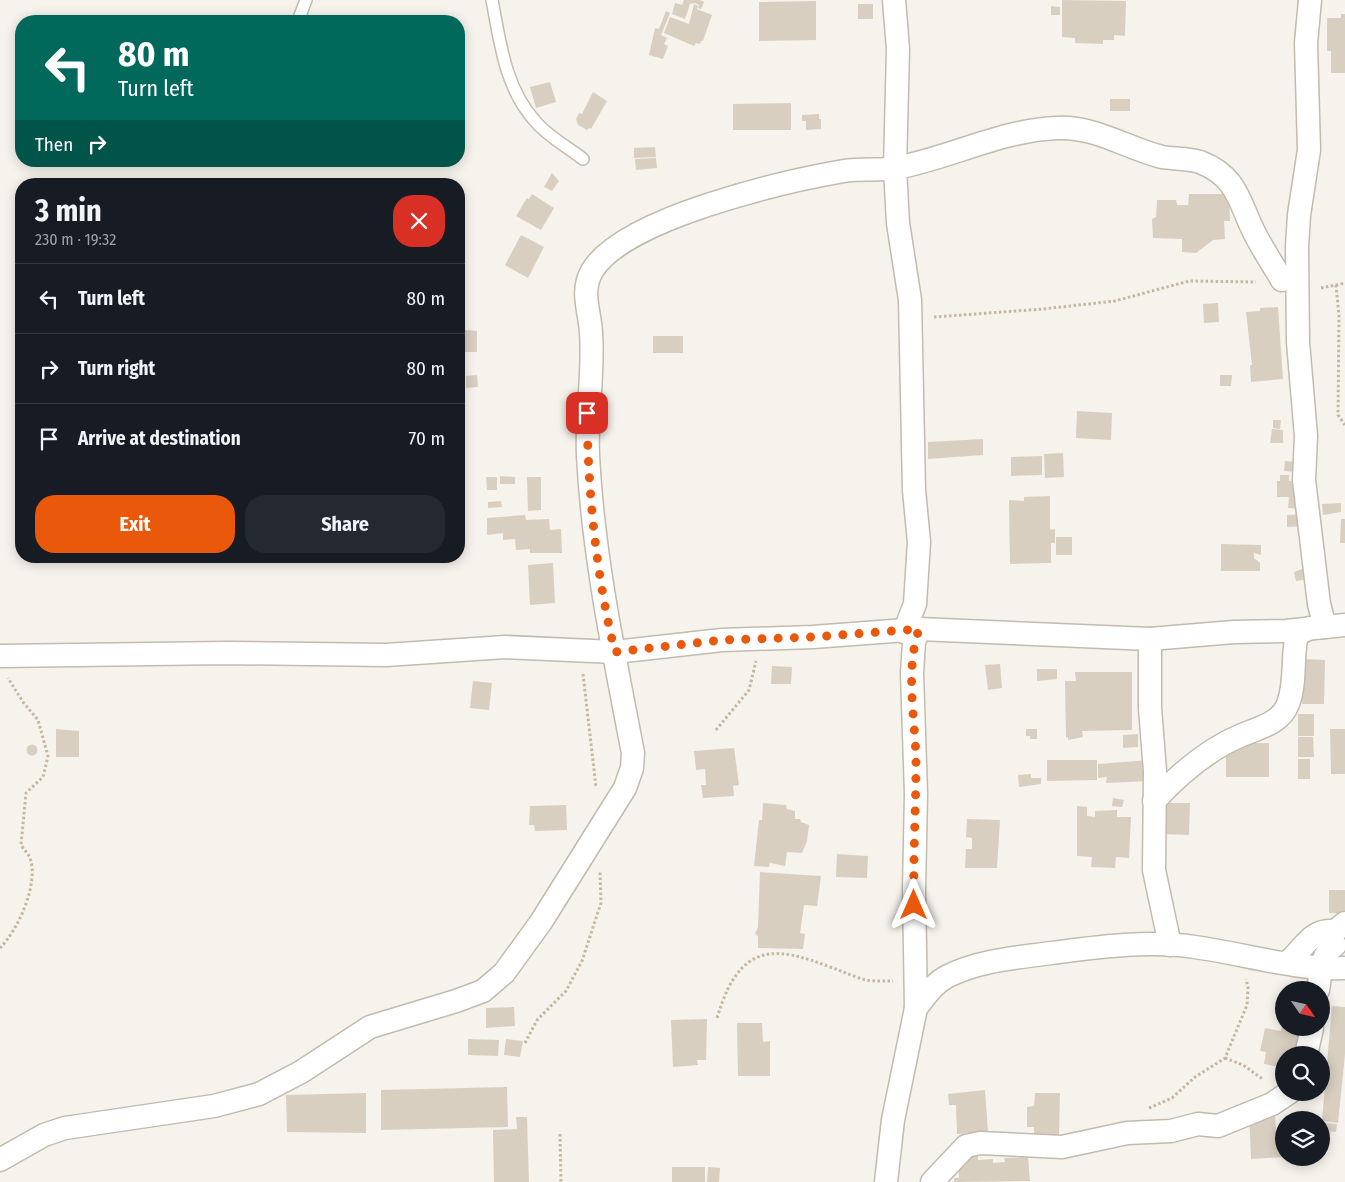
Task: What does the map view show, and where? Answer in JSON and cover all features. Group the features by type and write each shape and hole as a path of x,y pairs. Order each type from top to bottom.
{"street":[{"path":"886,1182 893,1120 916,1008 914,890 916,794 912,673 914,642 912,630 919,570 919,542 914,490 911,321 898,223 895,168 898,49 894,0"},
{"path":"1310,0 1305,61 1309,134 1290,282 1298,342 1306,436 1304,480 1318,596 1326,627"},
{"path":"0,1160 44,1135 65,1128 214,1106 259,1094 301,1072 370,1027 483,991 504,973 541,922 625,788 632,768 633,753 599,567 588,451 591,331 585,286 593,268 630,237 667,220 701,208 796,180 848,170 895,168 1032,130 1060,128 1088,130 1162,157 1198,161 1232,184 1256,236 1290,282"},
{"path":"3,665 226,653 378,655 504,647 615,652 722,640 912,630 1150,639 1326,627"},
{"path":"1154,801 1201,757 1227,741 1273,722 1281,716 1288,706 1292,690 1298,634 1326,627"},
{"path":"1150,639 1154,870 1170,945"},
{"path":"1287,963 1320,930 1340,940 1326,953 1320,979"},
{"path":"916,1008 934,986 946,977 1000,960 1102,947 1148,943 1232,953 1287,963 1320,979 1345,968"},
{"path":"932,1182 966,1146 980,1143 1045,1148 1062,1147 1106,1140 1126,1133 1171,1131 1198,1124 1218,1126 1275,1100"}],"lane":[{"path":"300,15 306,0"},
{"path":"492,0 500,47 515,94 536,122 583,159"}],"path":[{"path":"911,321 944,316 1042,309 1115,301 1189,281 1235,283 1290,282 1317,289 1345,283"},
{"path":"1336,285 1339,316 1338,415 1345,424"},
{"path":"716,730 749,690 755,669 757,638"},
{"path":"0,948 17,928 31,883 30,861 20,845 24,803 28,790 43,777 48,756 38,720 23,702 3,665"},
{"path":"1126,1133 1152,1106 1172,1098 1195,1077 1225,1058 1247,1004 1248,987 1244,971 1232,953"},
{"path":"717,1018 722,1001 737,974 747,962 764,954 809,958 867,980 916,981"},
{"path":"1225,1058 1243,1065 1275,1087"},
{"path":"560,1134 561,1182"}],"building":[{"path":"684,0 700,0 704,2 701,9 695,3 690,4 685,19 672,14 675,3 682,5"},
{"path":"1062,0 1126,1 1125,36 1114,35 1114,40 1103,40 1103,44 1075,43 1075,38 1062,37"},
{"path":"816,1 816,40 759,41 759,2"},
{"path":"694,4 698,6 697,9 712,15 703,41 700,44 696,43 694,46 664,33 670,17 689,24"},
{"path":"858,4 873,4 873,19 858,19"},
{"path":"1051,6 1060,7 1060,15 1051,15"},
{"path":"666,11 670,13 661,35 667,38 664,44 668,46 663,59 649,55 655,28 659,29"},
{"path":"1341,14 1345,14 1345,73 1331,73 1331,51 1327,51 1327,18 1341,18"},
{"path":"550,82 556,102 536,108 530,87"},
{"path":"593,92 607,101 591,129 587,130 578,125 576,119 579,113 582,114"},
{"path":"1110,99 1130,99 1130,111 1110,111"},
{"path":"791,103 791,130 733,130 733,104"},
{"path":"819,114 821,129 806,130 806,121 802,121 802,115"},
{"path":"655,147 656,157 634,158 634,148"},
{"path":"656,158 657,168 636,170 635,159"},
{"path":"552,173 559,181 552,191 544,187"},
{"path":"532,194 554,208 541,230 516,216 527,198 529,199"},
{"path":"1189,194 1229,194 1230,221 1224,221 1225,239 1213,240 1196,253 1182,252 1182,239 1153,238 1152,219 1156,217 1157,200 1176,200 1177,205 1188,205"},
{"path":"521,235 544,247 528,278 505,265"},
{"path":"1218,303 1219,322 1204,323 1203,304"},
{"path":"1278,307 1283,379 1251,382 1250,365 1252,365 1246,312 1260,311 1260,308"},
{"path":"465,330 477,331 477,352 465,352"},
{"path":"653,336 683,336 683,353 653,353"},
{"path":"477,375 478,387 466,388 466,376"},
{"path":"1220,375 1232,375 1231,386 1220,386"},
{"path":"1077,411 1112,413 1111,440 1076,438"},
{"path":"1273,420 1281,420 1280,429 1273,428"},
{"path":"1272,429 1283,430 1283,443 1270,443"},
{"path":"983,439 983,455 928,459 928,442"},
{"path":"1063,453 1064,477 1045,478 1044,454"},
{"path":"1042,456 1042,475 1011,476 1011,457"},
{"path":"1285,461 1295,462 1295,472 1284,471"},
{"path":"1280,475 1289,475 1289,481 1298,481 1302,509 1288,508 1289,497 1277,497 1277,481 1280,481"},
{"path":"500,476 515,477 515,484 500,484"},
{"path":"486,477 497,477 497,490 487,490"},
{"path":"527,477 541,477 541,510 528,511"},
{"path":"1050,496 1050,530 1055,529 1055,543 1051,543 1051,563 1010,564 1009,500 1024,501 1024,497"},
{"path":"501,501 502,507 488,508 488,502"},
{"path":"1341,503 1341,512 1323,515 1322,504"},
{"path":"1307,514 1308,526 1287,527 1287,515"},
{"path":"525,515 526,520 549,519 550,530 561,529 562,553 530,553 530,549 516,550 515,539 503,540 503,533 487,535 487,518"},
{"path":"1341,519 1345,519 1345,543 1340,543"},
{"path":"1056,537 1072,537 1072,555 1056,555"},
{"path":"1221,544 1261,545 1261,555 1254,553 1254,558 1260,563 1260,571 1221,571"},
{"path":"553,563 555,603 530,605 528,565"},
{"path":"1305,568 1307,579 1296,581 1294,572"},
{"path":"1303,659 1325,660 1324,704 1302,704"},
{"path":"1000,664 1002,688 988,690 985,665"},
{"path":"772,666 792,667 791,684 771,684"},
{"path":"1037,669 1057,669 1057,679 1037,681"},
{"path":"1075,672 1132,672 1132,730 1082,731 1083,737 1068,740 1068,737 1066,738 1065,681 1076,681"},
{"path":"473,681 492,683 489,710 470,708"},
{"path":"1298,714 1314,714 1314,736 1298,736"},
{"path":"56,729 79,731 79,757 56,757"},
{"path":"1026,729 1037,729 1037,739 1030,739 1030,736 1026,736"},
{"path":"1330,729 1345,729 1345,774 1331,774"},
{"path":"1138,734 1138,747 1123,748 1123,735"},
{"path":"1298,737 1313,737 1314,757 1298,757"},
{"path":"1242,743 1269,743 1269,777 1226,777 1226,746"},
{"path":"32,744 38,750 32,756 26,750"},
{"path":"734,748 739,785 733,786 734,796 703,798 701,785 706,785 705,769 696,770 694,751"},
{"path":"1298,759 1310,759 1310,779 1298,779"},
{"path":"1047,760 1097,760 1097,780 1047,781"},
{"path":"1148,760 1149,781 1106,783 1107,777 1098,778 1098,764"},
{"path":"1031,774 1031,778 1041,778 1041,784 1019,787 1018,775"},
{"path":"1113,798 1124,800 1122,807 1112,806"},
{"path":"763,803 786,805 787,809 795,811 795,819 800,819 801,822 809,825 807,841 802,853 787,852 785,866 770,863 769,867 754,866 759,820 762,820"},
{"path":"1162,803 1190,803 1189,835 1161,834"},
{"path":"566,805 567,830 535,831 534,825 529,825 530,806"},
{"path":"1077,806 1087,807 1087,816 1095,817 1095,811 1117,810 1117,817 1131,817 1129,858 1116,857 1115,868 1091,867 1092,857 1077,856"},
{"path":"967,819 1000,820 997,868 965,868 966,849 972,849 972,838 966,837"},
{"path":"837,854 868,856 867,878 836,877"},
{"path":"760,872 821,876 817,906 804,905 800,933 805,934 803,949 758,948 758,937 755,933 758,927"},
{"path":"1329,890 1345,890 1345,914 1329,913"},
{"path":"1332,1006 1345,1007 1345,1054 1338,1123 1330,1122 1330,1111 1323,1111 1324,1101 1330,1101 1330,1029"},
{"path":"514,1007 515,1026 486,1028 486,1008"},
{"path":"707,1019 706,1060 697,1060 698,1065 673,1067 671,1020"},
{"path":"737,1023 762,1023 763,1042 770,1041 770,1076 738,1076"},
{"path":"1265,1028 1275,1030 1275,1036 1309,1037 1307,1046 1275,1046 1275,1066 1264,1064 1266,1052 1260,1051"},
{"path":"468,1039 499,1040 498,1056 468,1055"},
{"path":"506,1039 523,1041 520,1057 504,1055"},
{"path":"507,1087 508,1127 381,1130 381,1090"},
{"path":"985,1090 988,1132 957,1134 956,1105 949,1105 948,1094"},
{"path":"366,1093 366,1133 287,1132 286,1095"},
{"path":"1035,1093 1060,1093 1059,1135 1034,1135 1034,1127 1027,1127 1027,1107 1034,1106"},
{"path":"1275,1112 1275,1158 1251,1159 1249,1113"},
{"path":"516,1117 527,1117 529,1182 494,1182 493,1130 517,1129"},
{"path":"1330,1123 1337,1124 1336,1132 1330,1132"},
{"path":"978,1156 978,1160 993,1159 993,1163 1005,1162 1004,1158 1028,1157 1030,1181 954,1182 954,1178 959,1178 958,1158"},
{"path":"672,1167 705,1167 705,1182 672,1182"},
{"path":"708,1167 720,1168 719,1182 707,1182"}],"route":[{"path":"587,413 590,490 599,567 615,652 722,640 904,632 919,629 914,642 912,673 916,794 914,905"}]}
